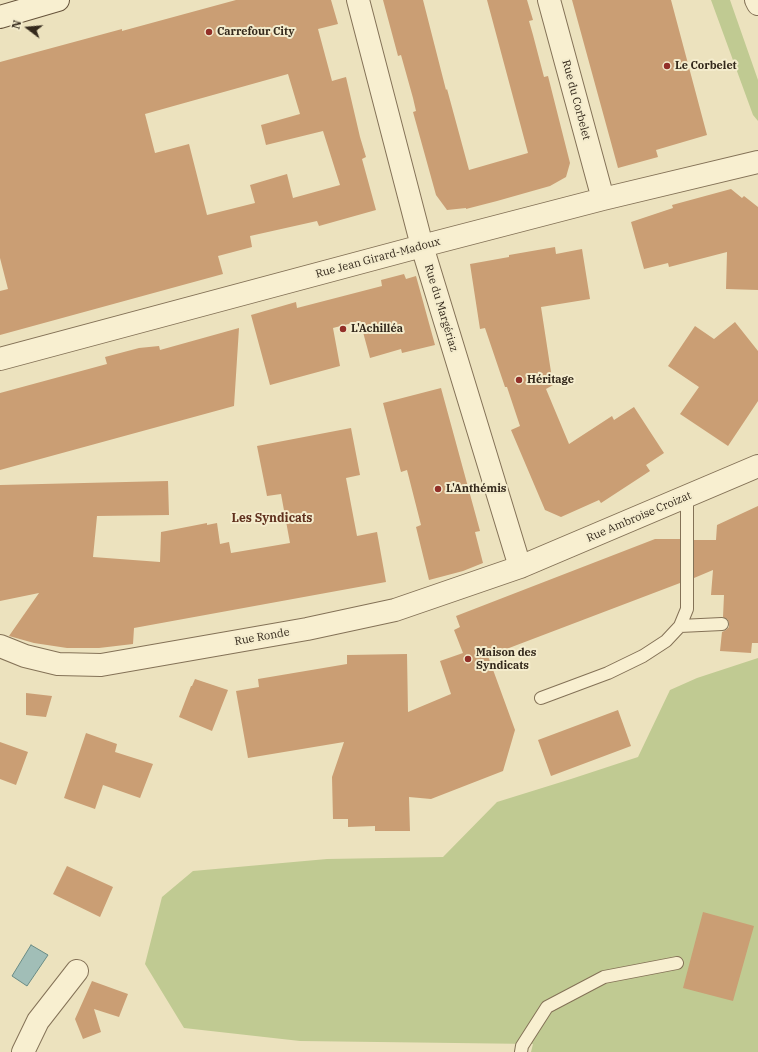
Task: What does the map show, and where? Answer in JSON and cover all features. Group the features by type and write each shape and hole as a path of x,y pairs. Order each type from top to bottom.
{"street":[{"path":"0,17 58,0"},
{"name":"Rue du Margériaz","path":"358,0 422,246 520,567"},
{"name":"Rue du Corbelet","path":"549,0 603,199"},
{"path":"756,0 758,4"},
{"name":"Rue Jean Girard-Madoux","path":"0,359 422,246 603,199 758,162"},
{"name":"Rue Ambroise Croizat","path":"520,567 758,466"},
{"name":"Rue Ronde","path":"0,646 25,656 58,664 101,665 307,629 396,610 520,567"},
{"path":"23,1052 38,1021 78,970"}],"lane":[{"path":"541,698 608,673 636,660 666,641 680,626 687,609 687,496"},
{"path":"680,626 722,624"},
{"path":"521,1052 522,1046 547,1007 604,977 677,963"}],"green space":[{"path":"711,0 730,0 758,80 758,121 753,115"},
{"path":"758,658 758,1052 531,1052 533,1044 300,1041 184,1028 145,964 162,897 193,871 327,859 443,857 497,802 638,757 670,690 697,678"}],"water":[{"path":"31,945 48,955 27,986 12,976"}],"building":[{"path":"236,0 331,0 338,24 318,29 332,81 346,77 366,157 362,159 376,210 319,226 317,221 250,236 252,247 218,256 223,274 0,335 0,291 8,289 0,258 0,62 122,29 122,31","holes":["288,74 300,114 261,125 266,145 323,131 340,185 293,198 287,174 250,185 255,203 207,215 189,144 155,153 145,114"]},
{"path":"383,0 423,0 446,90 447,89 469,170 528,153 487,0 527,0 533,20 529,21 544,77 548,76 570,163 566,177 550,186 497,201 466,209 447,210 436,195 413,112 416,111 413,98 401,55 398,56"},
{"path":"572,0 671,0 707,135 656,150 658,157 618,168"},
{"path":"731,189 742,198 744,196 758,207 758,290 726,289 727,252 669,267 668,263 644,269 631,222 673,208 672,205"},
{"name":"Héritage","path":"555,247 556,254 582,249 590,299 541,307 553,385 546,389 569,444 612,416 614,420 634,407 664,453 646,465 650,471 601,503 599,500 561,517 545,510 511,430 520,426 485,328 480,329 470,264"},
{"name":"L'Achilléa","path":"404,274 406,279 416,276 435,345 402,353 401,349 370,358 360,321 333,328 340,366 270,385 251,315 296,302 297,308 382,286 381,280"},
{"path":"735,322 758,351 758,401 728,446 680,414 699,387 668,366 695,326 714,339"},
{"path":"239,328 234,406 0,470 0,393 107,364 105,357 139,348 159,346 160,350"},
{"name":"L'Anthémis","path":"441,388 480,531 475,532 483,563 463,571 429,580 416,527 421,525 407,470 401,472 383,403"},
{"path":"351,428 360,475 346,478 357,536 377,532 386,582 134,628 133,644 99,648 67,648 34,643 9,636 39,593 0,601 0,485 168,481 169,515 97,516 93,557 160,562 161,532 207,523 207,525 217,523 220,544 229,542 231,553 290,543 281,494 267,496 257,446"},
{"path":"758,506 758,643 752,643 751,653 720,651 722,632 729,627 728,620 723,617 724,595 711,595 713,570 694,578 694,540 716,540 717,525"},
{"path":"655,539 680,539 680,583 488,656 515,730 503,771 431,799 409,797 410,831 375,831 375,826 348,827 348,819 333,819 332,777 344,742 248,758 236,691 259,687 258,679 347,664 347,655 407,654 408,712 451,694 440,661 463,653 454,630 460,627 456,616"},
{"path":"195,679 228,690 212,731 179,717"},
{"path":"26,693 52,696 46,717 26,715"},
{"path":"618,710 631,746 551,776 538,740"},
{"path":"86,733 117,744 115,752 153,764 140,798 103,785 95,809 64,798"},
{"path":"0,742 28,752 16,785 0,779"},
{"path":"67,866 113,887 100,917 53,894"},
{"path":"703,912 754,926 733,1001 683,988"},
{"path":"92,981 128,994 119,1017 94,1009 101,1032 83,1039 75,1019"}],"place":[{"name":"Carrefour City","path":"209,32"},
{"name":"Le Corbelet","path":"667,66"},
{"name":"L'Achilléa","path":"343,329"},
{"name":"Héritage","path":"519,380"},
{"name":"L'Anthémis","path":"438,489"},
{"name":"Maison des Syndicats","path":"468,659"}],"district":[{"name":"Les Syndicats","path":"272,519"}]}
